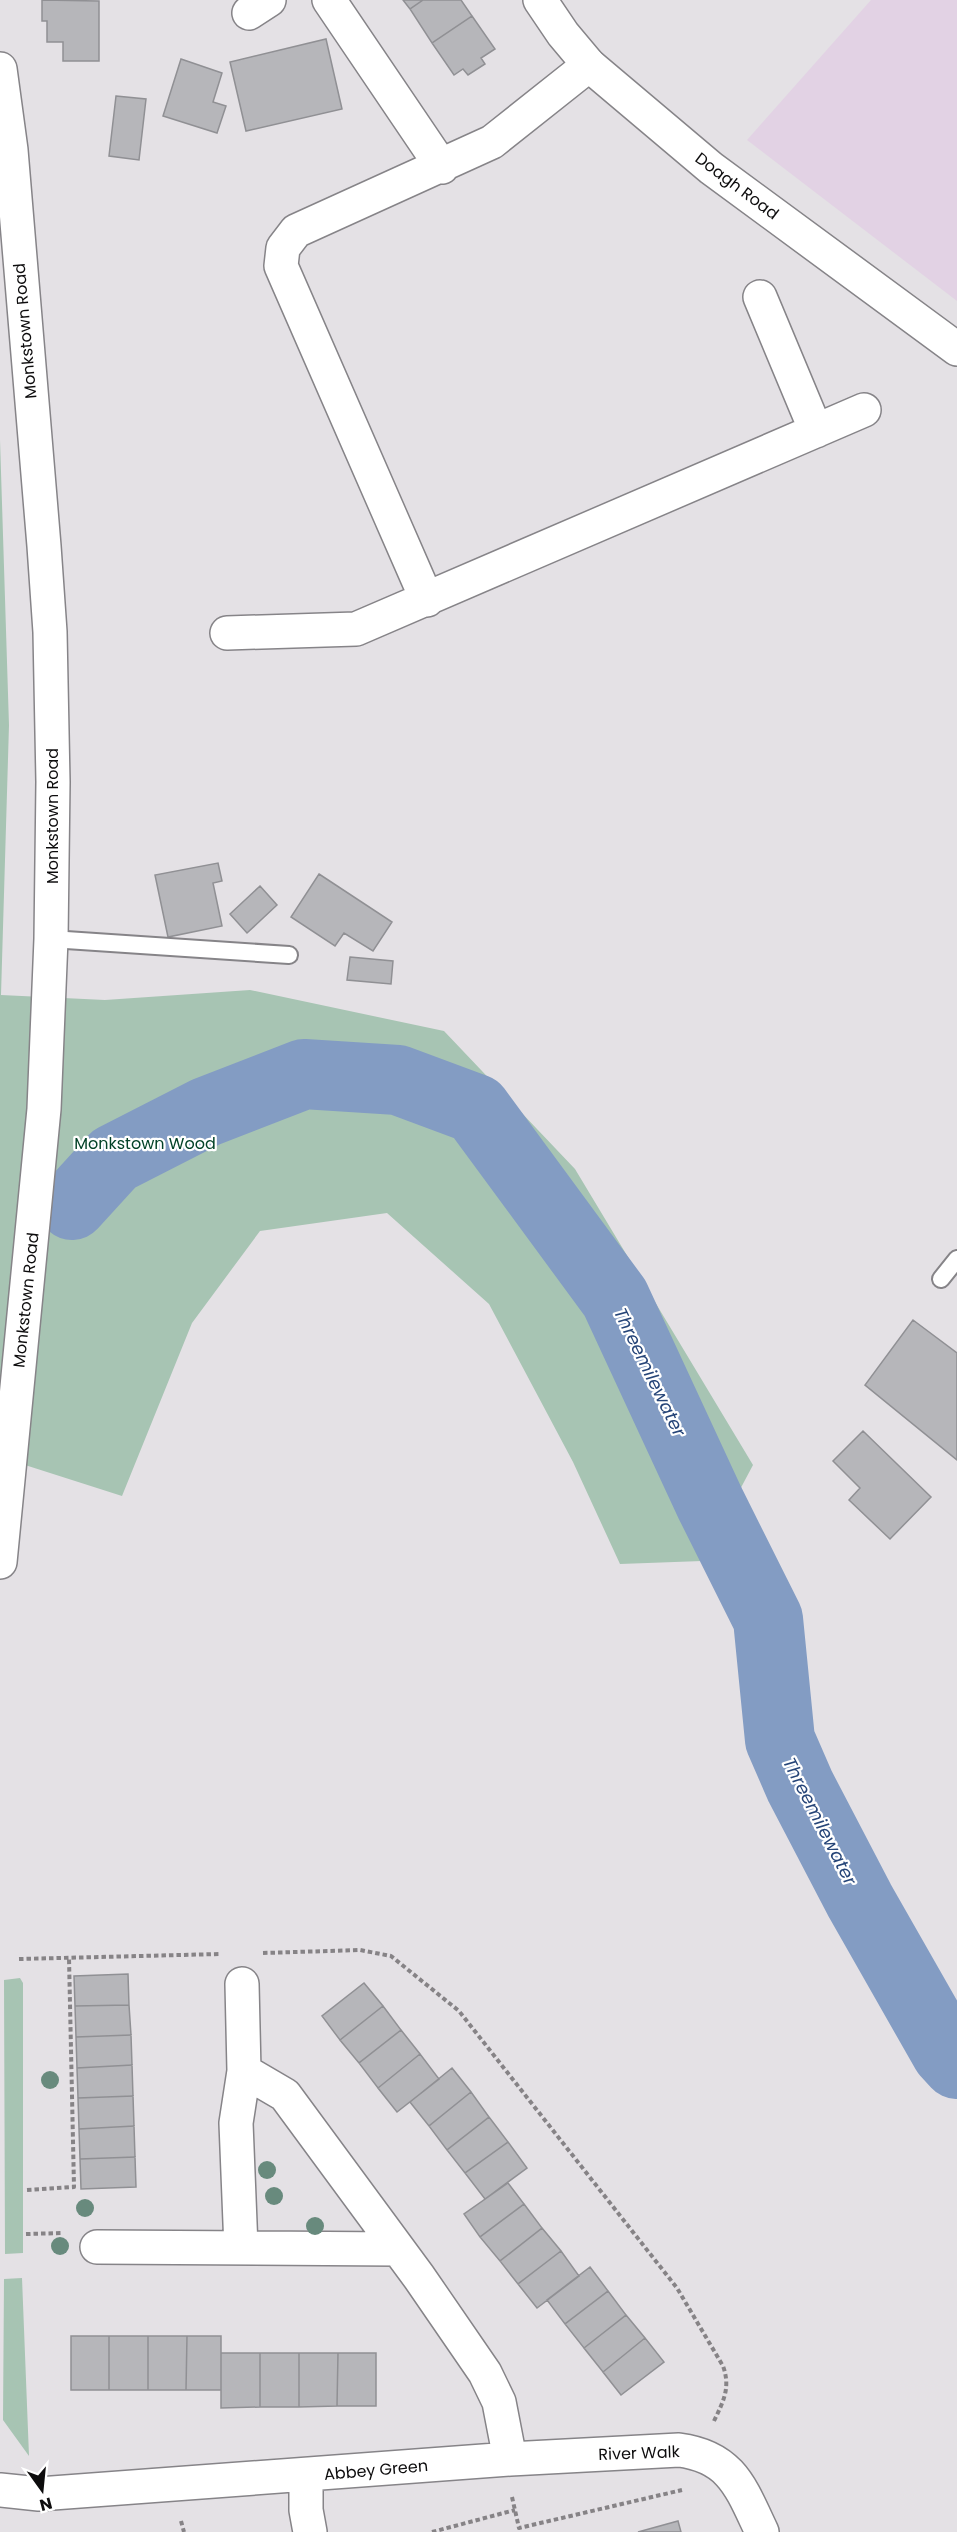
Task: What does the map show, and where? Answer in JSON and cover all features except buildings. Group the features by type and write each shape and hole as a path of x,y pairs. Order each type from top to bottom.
{"street":[{"path":"329,0 442,167"},
{"name":"Doagh Road","path":"540,0 563,34 590,65 711,168 957,350"},
{"path":"427,600 281,266 283,248 296,231 442,167 492,142 590,65"},
{"name":"Monkstown Road","path":"0,69 9,237 50,632 53,782 51,939 44,1109 0,1562"},
{"path":"760,297 816,431"},
{"path":"227,633 356,629 864,410"},
{"path":"241,2248 236,2123 244,2071 242,1984"},
{"path":"244,2071 285,2095 485,2373 499,2402 510,2459"},
{"path":"97,2247 398,2249"},
{"name":"River Walk","path":"510,2459 679,2450 701,2453 725,2467 742,2490 762,2532"},
{"name":"Abbey Green","path":"0,2490 39,2494 306,2476 510,2459"},
{"path":"306,2476 306,2510 310,2532"}],"lane":[{"path":"51,939 289,956"},
{"path":"940,1279 957,1259"}],"path":[{"path":"253,1953 360,1950 391,1956 459,2011 677,2288 723,2367 728,2380 727,2392 701,2453 692,2488 519,2528 511,2492 510,2459"},
{"path":"19,1959 230,1954"},
{"path":"27,2190 75,2187 69,1958"},
{"path":"432,2532 515,2510"}],"shaded area":[{"path":"871,0 957,0 957,301 747,140"}],"green space":[{"name":"Monkstown Wood","path":"0,440 9,725 1,995 105,1000 250,990 444,1031 575,1169 753,1465 702,1561 620,1564 573,1462 489,1304 387,1213 260,1231 192,1323 122,1496 0,1457"},
{"path":"20,1978 23,1983 23,2253 5,2254 4,1980"},
{"path":"22,2278 29,2456 3,2420 4,2279"}],"waterway":[{"name":"Threemilewater","path":"72,1205 114,1159 206,1112 304,1074 398,1080 476,1109 615,1298 710,1503 768,1619 780,1740 800,1786 860,1901 946,2052 957,2064"}]}
